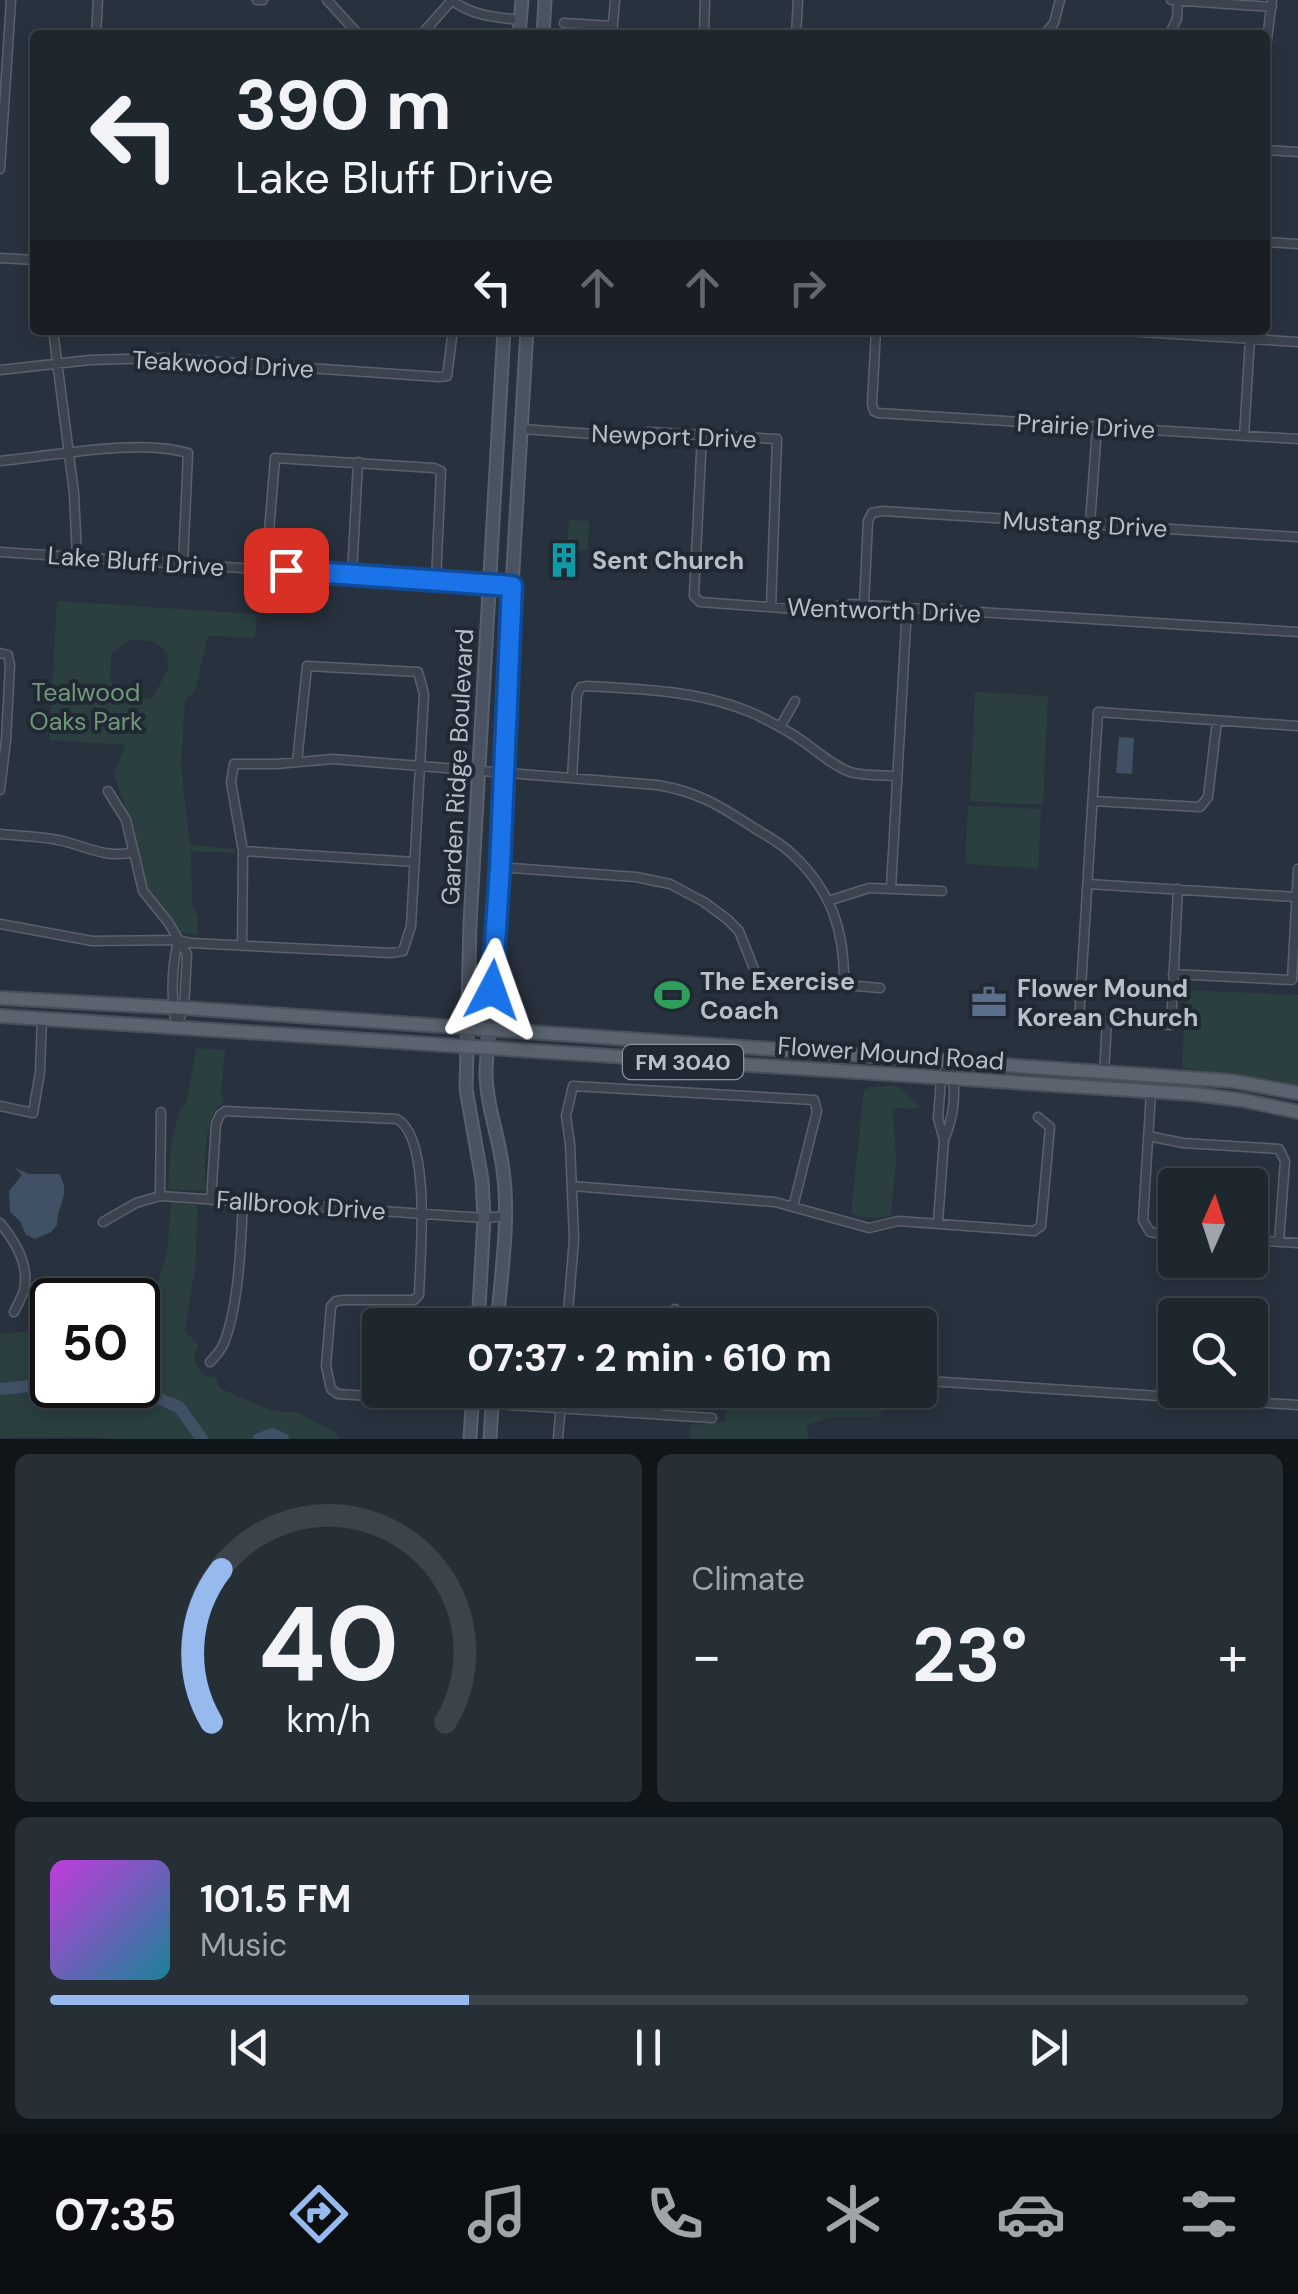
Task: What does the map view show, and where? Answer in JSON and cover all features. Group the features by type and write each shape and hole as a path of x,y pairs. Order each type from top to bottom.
{"main road":[{"path":"520,30 522,0"},
{"path":"543,30 545,0"},
{"name":"Garden Ridge Boulevard","path":"479,1308 482,1180 466,1090 470,923 504,335"},
{"name":"Garden Ridge Boulevard","path":"498,1308 505,1216 503,1168 487,1096 488,1049 527,335"},
{"path":"501,378 524,380"},
{"path":"470,923 496,926"},
{"name":"Flower Mound Road","path":"0,998 1232,1081 1298,1093"},
{"name":"Flower Mound Road","path":"0,1016 1151,1092 1242,1100 1298,1112"},
{"path":"470,1439 471,1408"},
{"path":"490,1439 491,1408"}],"street":[{"path":"0,170 12,0"},
{"path":"96,30 98,0"},
{"path":"327,0 354,30"},
{"path":"425,30 452,0 480,16 520,20"},
{"path":"564,23 613,30 614,0"},
{"path":"704,30 705,0"},
{"path":"796,30 798,0"},
{"path":"1048,30 1060,0"},
{"path":"1172,30 1176,18 1174,0 1272,4 1268,30"},
{"path":"1270,150 1298,152"},
{"path":"1270,242 1298,244"},
{"path":"0,258 30,260"},
{"path":"54,335 77,526 77,557"},
{"name":"Teakwood Drive","path":"0,370 117,358 162,358 447,376 451,335"},
{"name":"Prairie Drive","path":"876,335 872,404 874,411 884,414 1298,439"},
{"path":"1187,335 1298,342"},
{"path":"1244,436 1250,339"},
{"path":"1090,524 1097,427"},
{"name":"Newport Drive","path":"522,430 778,439 771,607"},
{"name":"Wentworth Drive","path":"702,434 694,596 700,602 824,610 864,605 908,607 1298,632"},
{"path":"0,461 140,448 188,453 182,564"},
{"path":"266,569 275,458 358,462 441,471 436,580"},
{"path":"352,575 358,462"},
{"name":"Mustang Drive","path":"864,605 868,521 872,513 882,511 1298,537"},
{"name":"Lake Bluff Drive","path":"0,552 512,586"},
{"path":"891,888 908,607"},
{"path":"0,790 10,665 4,654"},
{"path":"0,924 92,942 178,940 391,954 403,951 411,926 415,862 424,694 418,672 310,665 305,669 297,762"},
{"path":"572,778 577,694 581,687 682,694 742,709 780,727 848,771 897,776"},
{"path":"780,727 795,701"},
{"path":"1178,889 1171,1026 1079,1020 1098,712 1298,726"},
{"path":"1093,801 1200,807 1208,797 1216,721"},
{"path":"242,946 244,851 231,782 234,764 333,759 657,785 706,798 792,854 810,874 838,923 844,946 844,985"},
{"path":"108,790 126,820 143,891 187,954 176,1027"},
{"path":"0,834 66,842 112,854 133,852"},
{"path":"244,851 415,862"},
{"path":"500,867 636,877 670,884 727,919 739,931 756,974 764,978 880,988"},
{"path":"1173,974 1292,980 1298,869"},
{"path":"1088,884 1296,897"},
{"path":"828,901 863,889 942,891"},
{"path":"0,1106 32,1112 40,1072 42,1018"},
{"path":"1104,1072 1107,1022"},
{"path":"938,1222 944,1140 952,1122 950,1062"},
{"path":"568,1308 574,1239 566,1116 573,1086 814,1100 817,1110 793,1207"},
{"path":"1151,1092 1144,1225 1158,1233"},
{"path":"211,1200 216,1124 225,1111 397,1119 409,1128 420,1174 418,1298 344,1300 331,1306 326,1366 331,1389 338,1394 362,1394"},
{"path":"160,1196 161,1112"},
{"path":"572,1186 775,1202 869,1228 898,1221 1034,1231 1041,1226 1050,1128 1038,1118"},
{"path":"1148,1136 1183,1144 1278,1150 1285,1161 1279,1242"},
{"name":"Fallbrook Drive","path":"104,1222 136,1203 160,1196 484,1218 505,1216"},
{"path":"210,1362 223,1348 231,1316 244,1202"},
{"path":"0,1223 15,1242 23,1262 24,1289 14,1312"},
{"path":"1268,1241 1298,1243"},
{"path":"937,1382 1298,1405"},
{"path":"558,1439 560,1408 712,1418"},
{"path":"657,1414 658,1408"}],"green space":[{"path":"569,520 589,521 588,550 567,549"},
{"name":"Tealwood Oaks Park","path":"57,601 257,614 255,638 208,636 195,691 185,700 181,766 190,845 235,849 235,853 191,851 197,935 179,932 148,889 114,774 125,745 49,740","holes":["129,640 154,641 167,653 168,669 152,699 127,698 110,681 111,655"]},
{"path":"975,692 1048,696 1043,805 970,801"},
{"path":"968,806 1041,809 1038,868 965,864"},
{"path":"1186,990 1298,995 1298,1085 1182,1068"},
{"path":"196,1048 225,1050 221,1093 224,1102 211,1118 208,1129 205,1191 168,1189 171,1144 180,1109 187,1101"},
{"path":"896,1085 920,1107 893,1108 896,1162 891,1216 869,1218 851,1214 864,1090"},
{"path":"171,1203 198,1205 195,1268 185,1331 199,1346 194,1353 200,1371 216,1377 219,1388 271,1410 298,1413 335,1432 340,1439 0,1438 0,1334 30,1333 30,1408 160,1408 159,1278 167,1254"},
{"path":"726,1408 886,1408 877,1417 832,1417 807,1425 809,1439 691,1439 690,1425 725,1422"}],"water":[{"path":"1119,737 1134,738 1132,774 1116,773"},
{"path":"15,1168 29,1174 59,1174 63,1181 57,1225 35,1239 26,1235 20,1221 10,1212 9,1191 22,1175"}],"waterway":[{"path":"0,1389 30,1386"},
{"path":"160,1399 179,1407 202,1439"},
{"path":"259,1439 272,1434 283,1439"}],"place":[{"name":"Sent Church","path":"564,560"},
{"name":"The Exercise Coach","path":"672,995"},
{"name":"Flower Mound Korean Church","path":"989,1002"}],"route":[{"path":"286,570 512,586 492,990"}]}
